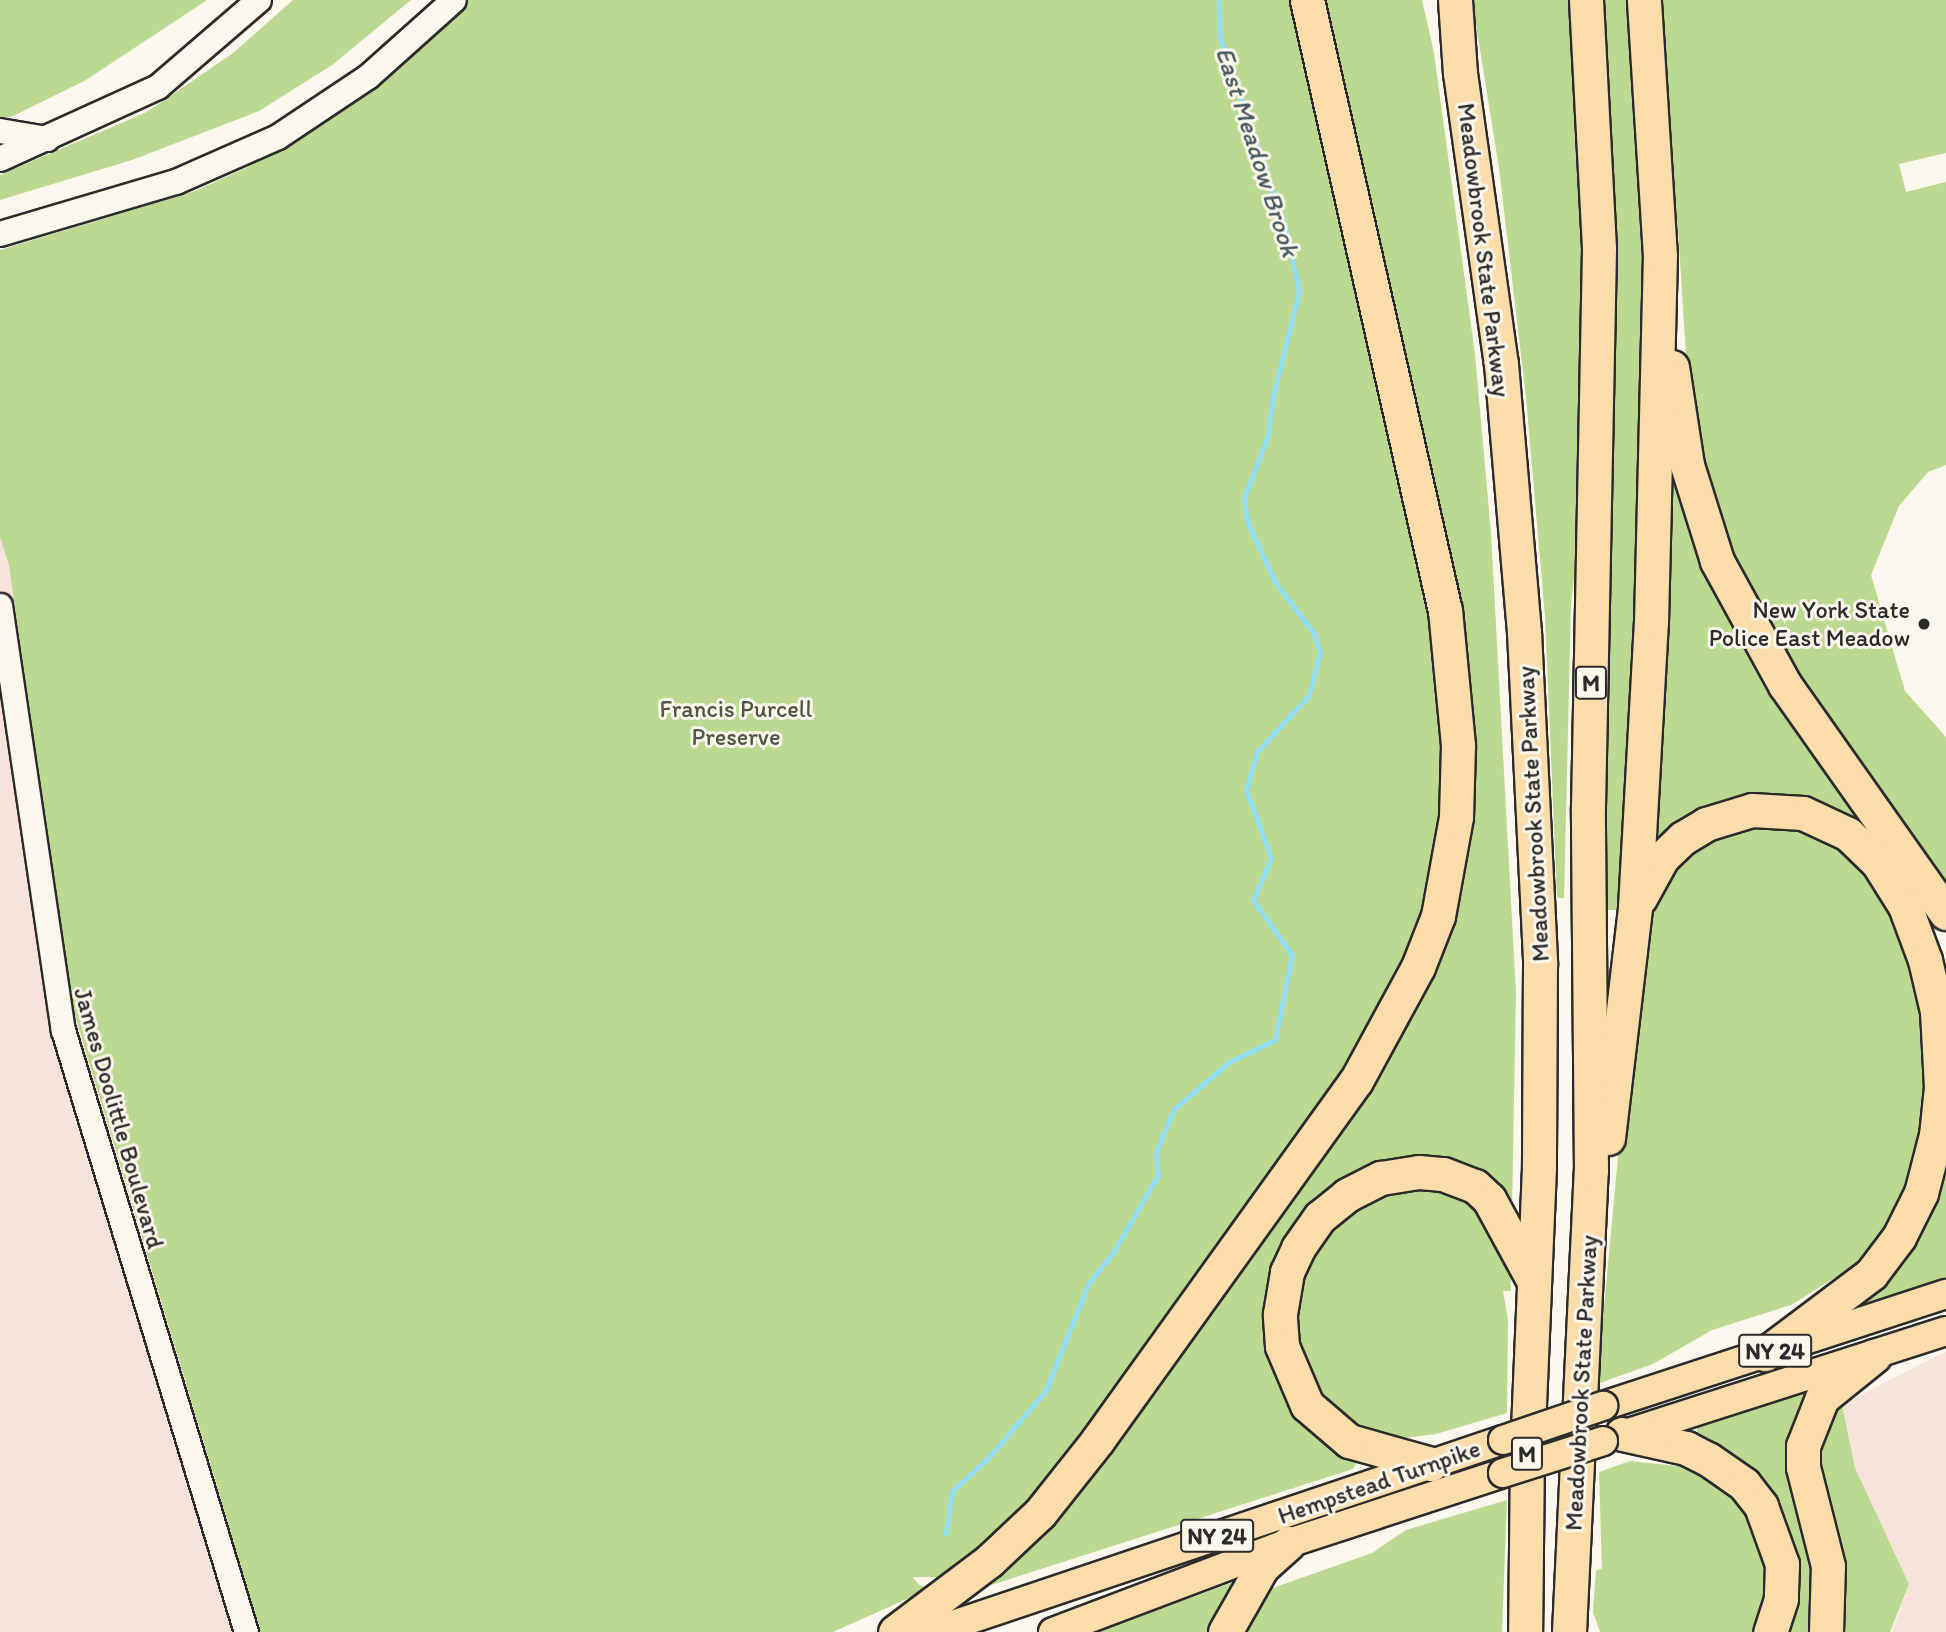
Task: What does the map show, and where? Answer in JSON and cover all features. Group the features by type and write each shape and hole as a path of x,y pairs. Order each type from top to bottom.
{"highway":[{"path":"895,1632 989,1561 1040,1513 1097,1441 1356,1081 1412,979 1438,916 1456,817 1458,745 1445,611 1307,0"},
{"path":"1434,0 1468,118"},
{"name":"Meadowbrook State Parkway","path":"1455,0 1501,364 1524,632 1540,965 1535,1284 1524,1630"},
{"name":"Meadowbrook State Parkway","path":"1575,1625 1581,1367 1591,1171 1588,820 1599,274 1586,0"},
{"path":"1644,0 1660,256 1687,465 1717,561 1785,685 1933,888 1946,913"},
{"path":"1581,1367 1635,906 1651,622 1660,256"},
{"path":"1635,906 1662,859 1683,838 1706,824 1752,810 1803,813 1848,834 1878,863 1905,906 1925,960 1937,1011 1941,1087 1936,1135 1921,1193 1899,1237 1871,1274 1765,1354"},
{"path":"1431,1464 1349,1441 1307,1405 1282,1346 1280,1314 1287,1272 1298,1248 1320,1217 1347,1195 1381,1178 1419,1172 1443,1174 1475,1186 1489,1199 1535,1284"},
{"path":"1826,1632 1828,1566 1803,1467 1803,1446 1822,1398 1874,1356"},
{"path":"1612,1438 1686,1448 1708,1459 1744,1485 1761,1506 1782,1564 1781,1599 1770,1632"},
{"path":"1225,1632 1256,1575 1289,1543"}],"main road":[{"path":"0,159 158,87 259,0"},
{"path":"0,234 46,223 176,182 278,138 368,77 449,4"},
{"path":"0,131 48,139"},
{"name":"Hempstead Turnpike","path":"932,1632 1603,1406 1946,1294"},
{"name":"Hempstead Turnpike","path":"1053,1632 1289,1543 1946,1331"}],"street":[{"path":"0,242 46,223"},
{"name":"James Doolittle Boulevard","path":"0,605 63,1030 246,1632"}],"shaded area":[{"path":"0,466 9,481 278,1632 0,1632"},
{"path":"1946,1351 1946,1632 1892,1632 1909,1584 1855,1468 1842,1405"}],"green space":[{"path":"0,0 207,0 86,80 11,117 0,118"},
{"path":"293,0 411,0 332,65 259,111 132,160 0,200 0,175 147,112 233,53"},
{"name":"Francis Purcell Preserve","path":"466,0 1291,0 1402,467 1442,680 1440,841 1425,916 1363,1050 1038,1503 950,1577 913,1577 919,1585 929,1589 833,1632 261,1632 71,1002 9,565 0,537 0,250 195,191 248,167 382,80"},
{"path":"1320,0 1422,0 1434,53 1475,354 1491,533 1516,993 1512,1211 1490,1179 1325,1194 1272,1354 1362,1454 1353,1469 982,1588 980,1583 995,1578 992,1564 1421,982 1462,627 1441,516"},
{"path":"1472,0 1570,0 1582,161 1582,411 1579,531 1571,605 1564,898 1557,898 1545,616 1526,398 1499,168"},
{"path":"1601,0 1630,0 1642,205 1644,401 1635,699 1617,910 1606,910 1613,227"},
{"path":"1655,0 1946,0 1946,153 1899,164 1906,192 1946,182 1946,465 1928,472 1899,506 1871,575 1905,691 1946,737 1946,886 1783,660 1741,581 1709,503 1690,421 1678,228"},
{"path":"1666,458 1865,815 1859,823 1817,801 1777,793 1740,797 1661,839 1652,836"},
{"path":"1775,818 1859,856 1899,921 1928,1027 1923,1147 1884,1241 1844,1285 1836,1277 1791,1305 1712,1330 1653,1364 1597,1384 1637,950 1653,894 1688,848 1730,825"},
{"path":"1946,1141 1946,1279 1849,1310 1877,1291"},
{"path":"1384,1185 1464,1189 1510,1257 1511,1291 1503,1291 1508,1320 1507,1413 1436,1434 1405,1438 1378,1431 1373,1439 1321,1408 1287,1319 1314,1236"},
{"path":"1804,1392 1809,1394 1817,1546 1816,1632 1780,1632 1789,1562 1697,1442 1697,1426"},
{"path":"1842,1405 1855,1468 1909,1584 1890,1632 1835,1632 1816,1426 1833,1407"},
{"path":"1683,1456 1749,1502 1772,1574 1759,1632 1600,1632 1593,1612 1596,1570 1602,1569 1599,1472 1630,1461 1677,1466"},
{"path":"1507,1500 1502,1632 1235,1632 1254,1602 1270,1589 1372,1553 1406,1530"},
{"path":"1231,1583 1230,1595 1213,1632 1098,1632"}],"waterway":[{"name":"East Meadow Brook","path":"946,1533 952,1491 988,1458 1046,1390 1088,1284 1114,1251 1158,1175 1156,1152 1174,1109 1229,1062 1275,1040 1292,955 1253,900 1271,858 1246,790 1257,752 1309,695 1320,652 1314,633 1275,582 1247,521 1244,498 1268,435 1273,396 1299,291 1285,226 1220,38 1219,0"}],"place":[{"name":"New York State Police East Meadow","path":"1924,624"}]}
